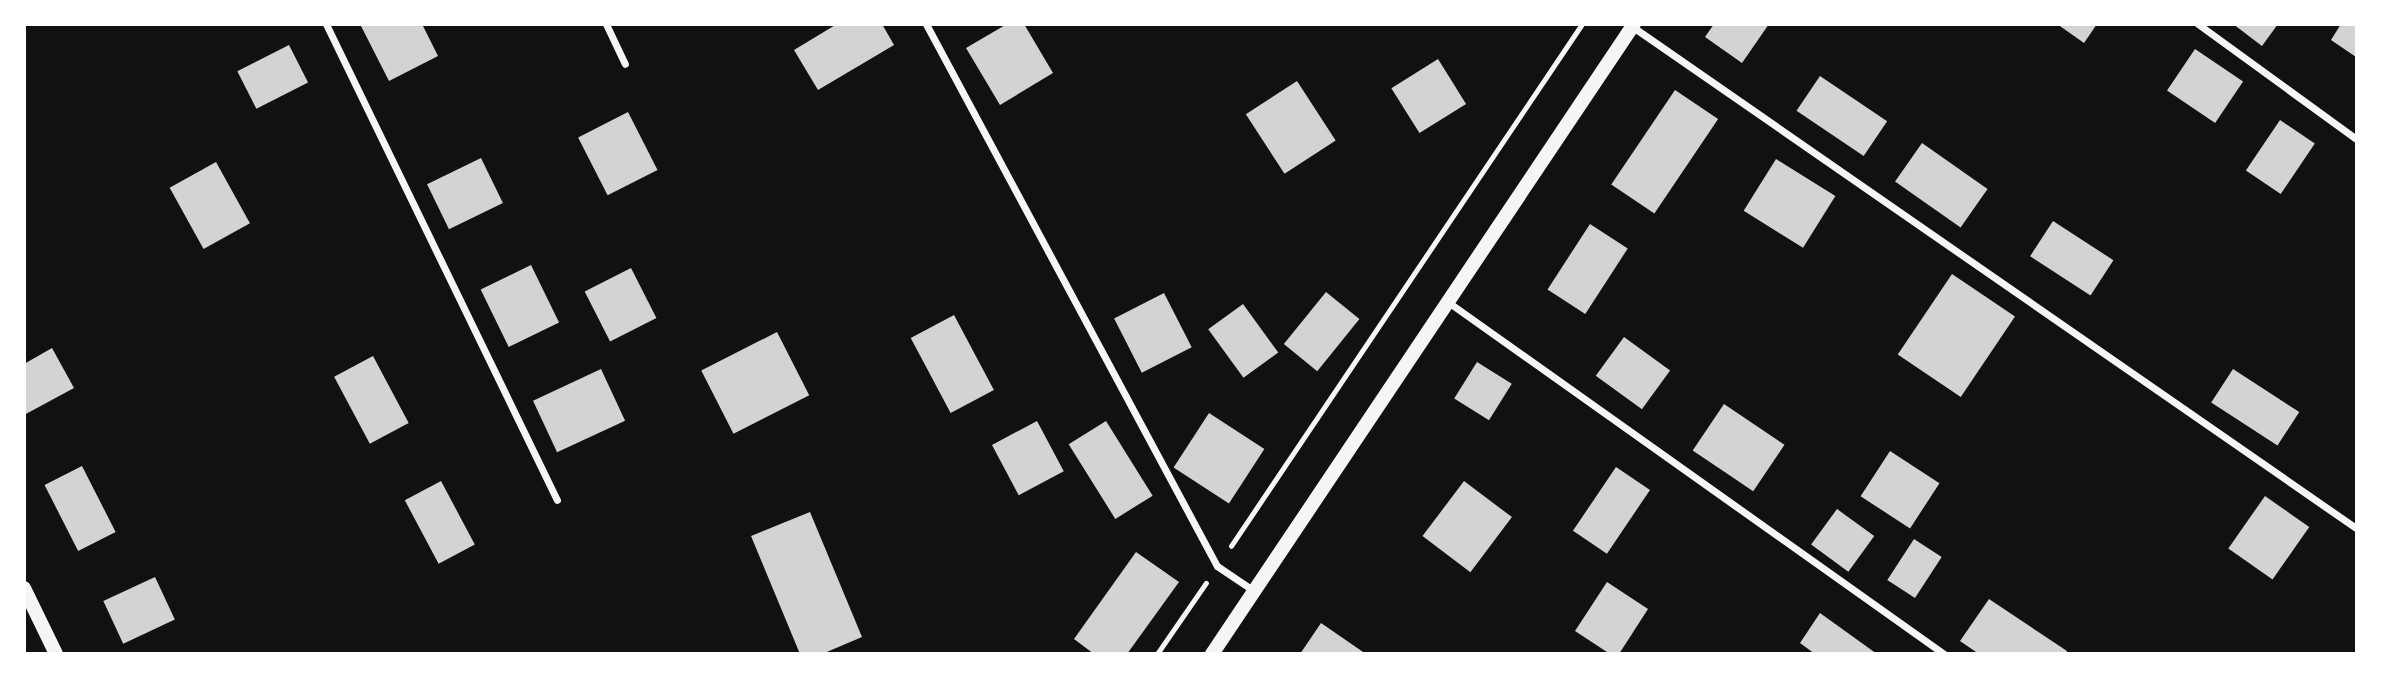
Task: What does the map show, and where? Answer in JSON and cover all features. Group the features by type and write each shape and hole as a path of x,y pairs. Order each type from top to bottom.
{"main road":[{"path":"1212,653 1632,25"},
{"path":"24,588 56,653"}],"street":[{"path":"326,24 557,500"},
{"path":"606,24 625,64"},
{"path":"926,24 1217,566 1254,591"},
{"path":"2198,24 2357,139"},
{"path":"1632,25 2357,528"},
{"path":"1447,302 1944,653"}],"path":[{"path":"1157,653 1582,24"}],"building":[{"path":"422,24 438,56 389,81 361,26"},
{"path":"837,24 882,24 894,45 818,90 794,50"},
{"path":"1007,24 1024,24 1053,73 1000,105 966,48"},
{"path":"1714,24 1769,24 1742,63 1705,37"},
{"path":"2057,24 2097,24 2084,43"},
{"path":"2233,24 2278,24 2262,46"},
{"path":"2341,24 2356,24 2356,57 2331,40"},
{"path":"289,45 308,82 256,109 237,71"},
{"path":"2195,49 2243,81 2215,123 2167,90"},
{"path":"1438,59 1466,104 1419,133 1391,88"},
{"path":"1820,76 1887,121 1864,156 1797,111"},
{"path":"1297,81 1336,141 1285,174 1246,114"},
{"path":"1675,90 1718,119 1654,214 1611,185"},
{"path":"628,112 658,170 608,195 578,137"},
{"path":"2280,120 2315,143 2281,194 2246,171"},
{"path":"1922,143 1988,189 1961,227 1895,182"},
{"path":"481,158 503,203 449,229 427,184"},
{"path":"1776,159 1835,196 1803,248 1744,211"},
{"path":"216,162 250,223 204,249 170,188"},
{"path":"2053,221 2113,260 2091,295 2030,256"},
{"path":"1590,224 1628,249 1585,314 1548,289"},
{"path":"531,265 559,323 509,347 481,290"},
{"path":"631,268 656,318 610,342 585,292"},
{"path":"1952,274 2015,316 1961,397 1898,354"},
{"path":"1326,292 1359,319 1317,371 1284,344"},
{"path":"1164,293 1192,347 1142,373 1114,318"},
{"path":"1243,304 1278,353 1243,378 1208,329"},
{"path":"954,315 994,390 951,413 911,338"},
{"path":"777,332 809,395 733,434 701,371"},
{"path":"1624,337 1670,371 1642,409 1596,376"},
{"path":"52,348 74,388 24,415 24,364"},
{"path":"373,356 409,423 370,444 334,377"},
{"path":"1477,362 1512,384 1489,420 1454,398"},
{"path":"601,369 625,421 557,452 533,401"},
{"path":"2233,369 2299,412 2277,446 2211,403"},
{"path":"1724,404 1785,445 1753,491 1693,450"},
{"path":"1209,413 1264,449 1229,503 1174,468"},
{"path":"1037,421 1064,471 1019,495 992,445"},
{"path":"1106,421 1153,496 1115,519 1069,444"},
{"path":"1890,451 1939,483 1910,528 1861,496"},
{"path":"82,466 116,532 78,551 45,485"},
{"path":"1616,467 1650,490 1607,554 1573,531"},
{"path":"441,481 475,545 439,564 405,500"},
{"path":"1464,481 1512,517 1470,572 1422,536"},
{"path":"2265,496 2309,527 2273,579 2228,548"},
{"path":"1837,509 1874,536 1848,572 1811,545"},
{"path":"810,512 862,637 822,654 800,654 751,536"},
{"path":"1914,539 1942,557 1915,598 1887,580"},
{"path":"1136,552 1179,582 1127,654 1094,654 1074,639"},
{"path":"155,577 175,620 123,644 103,601"},
{"path":"1607,582 1648,609 1619,654 1610,654 1575,631"},
{"path":"1989,599 2067,651 2066,654 1979,654 1960,641"},
{"path":"1820,613 1877,654 1815,654 1800,643"},
{"path":"1321,623 1366,654 1300,654"}]}
